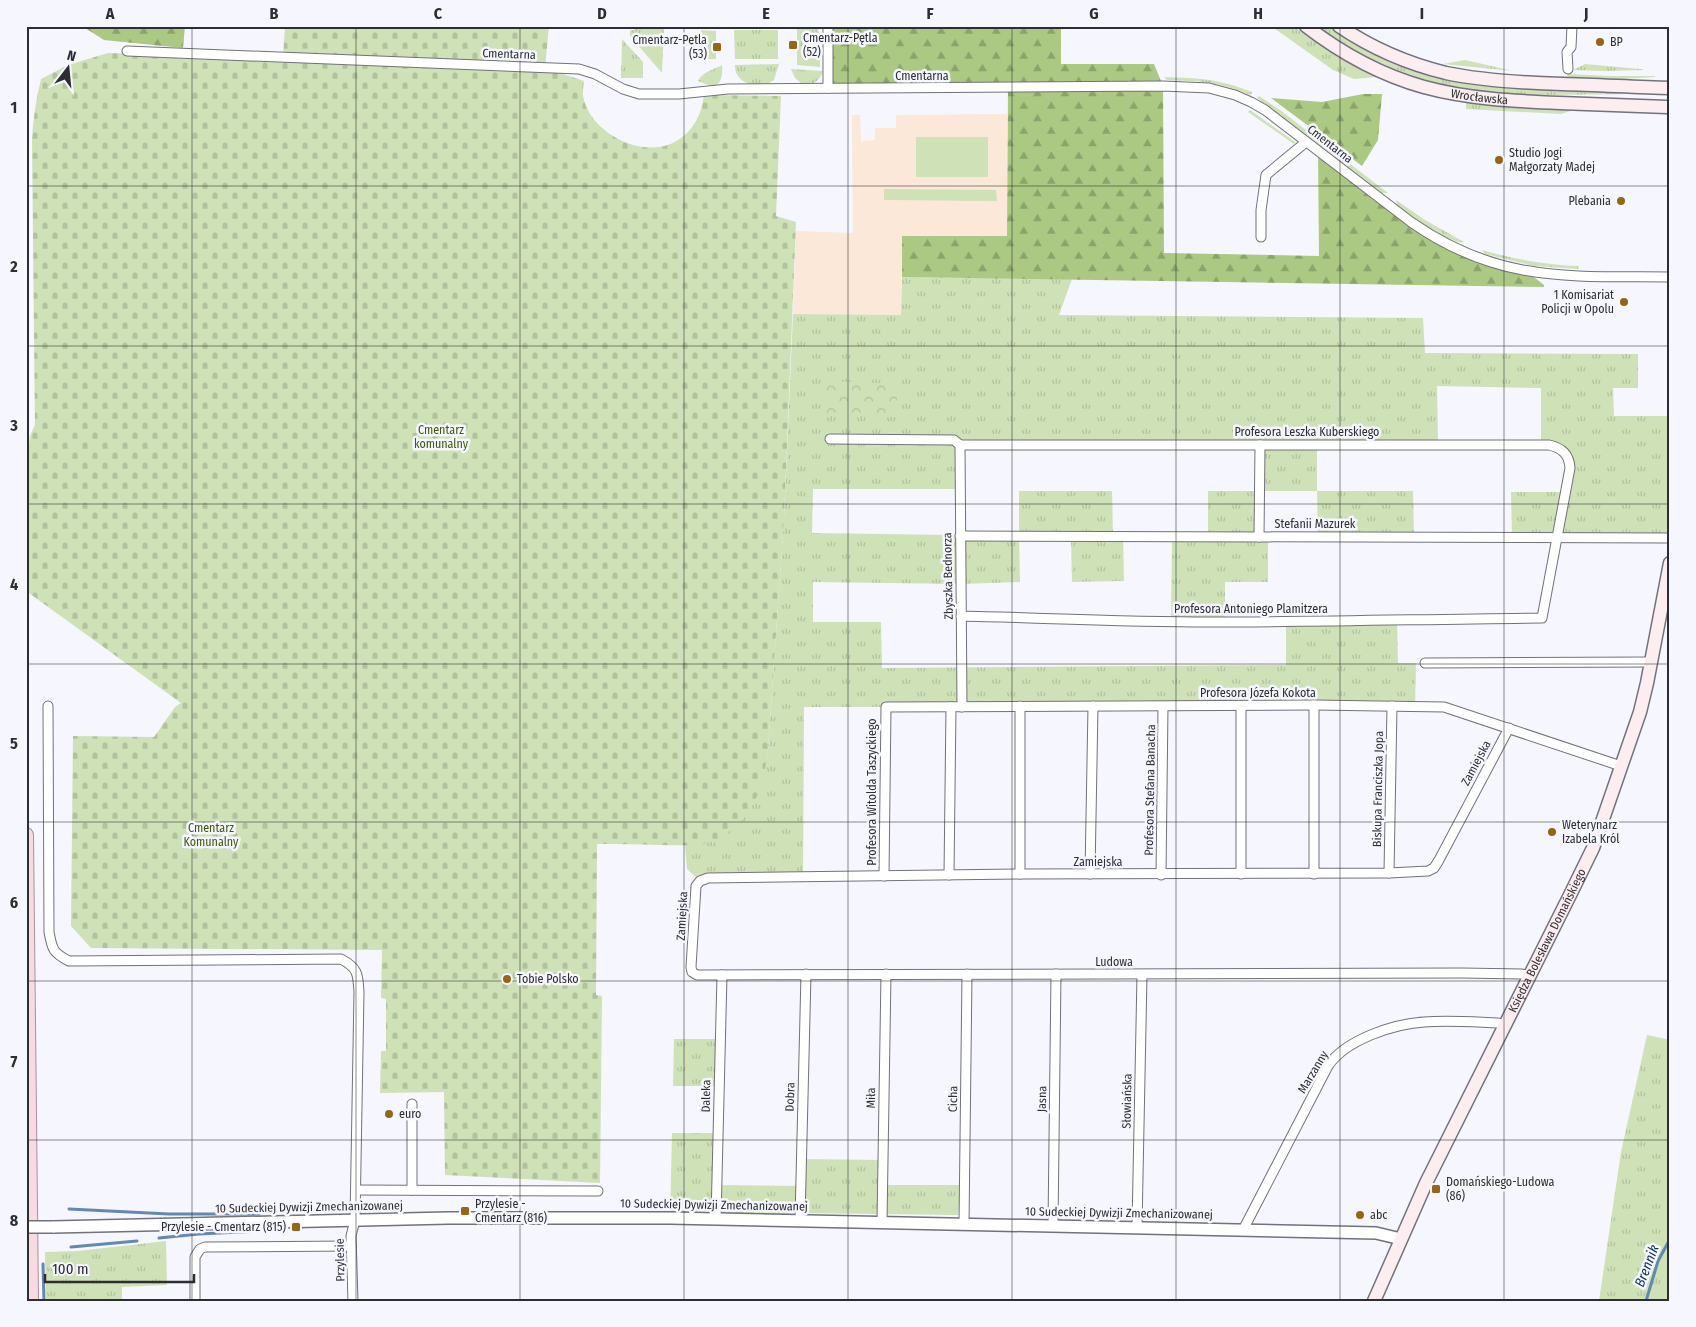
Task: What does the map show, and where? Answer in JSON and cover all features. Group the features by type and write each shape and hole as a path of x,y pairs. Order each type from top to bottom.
{"main road":[{"name":"Wrocławska","path":"1306,26 1339,50 1379,70 1424,87 1456,94 1511,101 1670,107"},
{"name":"Wrocławska","path":"1338,26 1390,53 1446,73 1492,80 1670,88"},
{"name":"Księdza Bolesława Domańskiego","path":"1374,1301 1426,1183 1593,848 1642,705 1670,563"},
{"path":"26,835 32,1301"}],"street":[{"path":"828,26 828,88"},
{"path":"1568,69 1567,52 1571,47 1572,26"},
{"name":"Cmentarna","path":"127,51 579,69 595,74 623,89 639,94 679,94 724,89 1163,86 1209,88 1235,95 1251,102 1425,232 1452,247 1487,262 1518,270 1550,275 1670,277"},
{"path":"1261,237 1261,210 1266,175 1306,142"},
{"name":"Profesora Leszka Kuberskiego","path":"830,439 954,440 960,445 1543,444 1554,446 1567,456 1570,468 1542,618"},
{"path":"1259,536 1260,444"},
{"name":"Zbyszka Bednorza","path":"960,445 962,707"},
{"name":"Stefanii Mazurek","path":"960,536 1670,538"},
{"name":"Profesora Antoniego Plamitzera","path":"961,616 1067,618 1106,621 1213,622 1542,618"},
{"path":"1425,663 1651,662"},
{"name":"Przylesie","path":"48,706 49,932 54,952 69,961 341,959 351,964 358,974 356,1190 355,1220 351,1236 353,1301"},
{"path":"1020,706 1020,874"},
{"name":"Profesora Józefa Kokota","path":"886,708 1020,706 1444,707 1621,766"},
{"path":"1090,874 1093,706"},
{"path":"1241,706 1241,874"},
{"path":"1314,706 1314,874"},
{"name":"Biskupa Franciszka Jopa","path":"1390,874 1392,706"},
{"path":"949,875 951,707"},
{"name":"Profesora Stefana Banacha","path":"1161,874 1163,707"},
{"name":"Profesora Witolda Taszyckiego","path":"884,876 886,708"},
{"name":"Zamiejska","path":"697,975 692,972 691,967 696,886 700,881 708,878 1020,874 1422,873 1434,868 1439,860 1508,728"},
{"name":"Ludowa","path":"697,975 1462,973 1522,974 1530,976"},
{"name":"Dobra","path":"800,1220 806,974"},
{"name":"Miła","path":"882,1222 886,974"},
{"name":"Cicha","path":"964,1224 967,974"},
{"name":"Jasna","path":"1053,1225 1056,974"},
{"name":"Słowiańska","path":"1137,1227 1142,974"},
{"name":"Daleka","path":"716,1219 722,975"},
{"name":"Marzanny","path":"1243,1230 1328,1066 1340,1052 1366,1037 1396,1027 1421,1022 1498,1023 1505,1026"},
{"path":"412,1104 412,1190"},
{"path":"356,1190 598,1191"},
{"name":"10 Sudeckiej Dywizji Zmechanizowanej","path":"26,1228 442,1218 716,1219 1376,1233 1401,1239"},
{"path":"195,1301 195,1257 205,1247 351,1246"}],"shaded area":[{"path":"1007,114 1007,236 902,236 901,315 793,314 796,231 853,233 852,115 860,115 861,141 875,140 875,128 896,128 896,115"}],"green space":[{"path":"82,26 185,26 183,48 104,40"},
{"name":"Cmentarz komunalny","path":"285,26 549,26 545,68 584,81 583,96 588,110 597,123 608,133 622,141 637,146 653,147 668,145 681,138 697,119 704,95 781,96 776,216 796,222 784,519 766,766 760,789 749,811 736,826 720,838 711,842 691,845 597,844 596,995 602,996 600,1183 445,1175 444,1092 380,1093 381,1051 386,1051 386,999 381,998 382,950 91,948 71,926 73,736 154,737 175,707 181,703 26,591 26,448 29,445 30,436 35,425 32,140 35,109 41,79 68,65 108,53 283,58"},
{"path":"652,26 664,26 662,73 630,36 630,30 634,30 634,28 651,28"},
{"path":"806,26 817,26 820,36 820,67 797,65 797,29"},
{"path":"828,26 1061,26 1061,64 1154,64 1163,86 1164,253 1319,256 1318,151 1436,239 1526,271 1544,287 902,277 902,236 1007,236 1008,87 828,88"},
{"path":"1271,26 1293,26 1336,56 1377,77 1354,79 1333,70"},
{"path":"1316,26 1328,26 1375,55 1412,70 1467,84 1524,89 1670,95 1527,95 1456,88 1407,74 1383,64 1337,40"},
{"path":"701,30 716,31 716,59 701,59"},
{"path":"734,30 778,30 778,59 735,59"},
{"path":"622,39 643,62 643,78 621,78"},
{"path":"1465,60 1513,71 1443,64"},
{"path":"779,64 774,80 762,85 749,84 743,81 736,72 735,65"},
{"path":"1585,64 1640,69 1645,70 1573,70"},
{"path":"722,65 721,78 713,87 698,81 705,73"},
{"path":"791,69 823,71 816,82 803,85 795,78"},
{"path":"1568,74 1656,77 1620,79 1567,77"},
{"path":"1164,77 1209,80 1229,84 1252,92 1251,95 1219,85 1167,80"},
{"path":"1363,94 1382,94 1378,140 1362,166 1271,98 1322,102"},
{"path":"1259,96 1388,193 1381,193 1257,98"},
{"path":"1466,103 1577,109 1561,114 1466,109"},
{"path":"1250,110 1295,142 1294,144 1248,112"},
{"path":"916,137 988,137 988,177 916,177"},
{"path":"884,189 996,190 997,201 884,200"},
{"path":"1396,200 1425,220 1464,242 1450,239 1430,228 1397,205"},
{"path":"1482,250 1530,261 1579,266 1578,269 1534,266 1485,254"},
{"path":"902,277 1072,279 1059,315 1423,318 1425,353 1638,354 1638,388 1613,388 1614,416 1670,416 1670,538 1512,537 1511,492 1566,492 1567,456 1541,444 1541,388 1437,386 1438,445 1317,445 1317,491 1259,491 1260,445 961,445 960,489 813,489 812,533 1019,536 1020,582 961,584 813,582 813,622 881,622 882,668 1286,665 1286,621 1397,620 1398,663 1416,663 1415,706 804,707 803,878 700,881 687,869 685,845 705,842 722,835 735,826 746,815 754,801 765,768 768,749 784,519 793,314 901,315"},
{"path":"825,381 898,384 896,417 823,414"},
{"path":"1019,491 1112,491 1113,536 1123,536 1124,581 1072,582 1071,536 1019,536"},
{"path":"1208,491 1259,491 1259,536 1268,537 1268,582 1225,582 1225,622 1171,622 1172,536 1208,536"},
{"path":"1317,491 1413,491 1414,537 1318,537"},
{"path":"1647,1035 1670,1040 1670,1301 1599,1301 1621,1152"},
{"path":"674,1039 720,1039 719,1086 673,1086"},
{"path":"672,1133 718,1133 717,1185 800,1186 800,1159 883,1160 883,1185 961,1185 958,1215 796,1213 716,1219 670,1218"},
{"path":"166,1241 167,1285 122,1287 122,1301 46,1301 45,1252 78,1251"}],"waterway":[{"path":"69,1209 169,1214 259,1214"},
{"path":"159,1238 260,1231"},
{"name":"Brennik","path":"1646,1301 1658,1261 1670,1239"},
{"path":"71,1247 137,1241"},
{"path":"43,1264 44,1301"}],"place":[{"name":"BP","path":"1600,42"},
{"name":"Cmentarz-Pętla (52)","path":"793,45"},
{"name":"Cmentarz-Pętla (53)","path":"717,47"},
{"name":"Studio Jogi Małgorzaty Madej","path":"1499,160"},
{"name":"Plebania","path":"1621,201"},
{"name":"1 Komisariat Policji w Opolu","path":"1624,302"},
{"name":"Weterynarz Izabela Król","path":"1552,832"},
{"name":"Tobie Polsko","path":"507,979"},
{"name":"euro","path":"389,1114"},
{"name":"Domańskiego-Ludowa (86)","path":"1436,1189"},
{"name":"Przylesie - Cmentarz (816)","path":"465,1211"},
{"name":"abc","path":"1360,1215"},
{"name":"Przylesie - Cmentarz (815)","path":"296,1227"}],"park label":[{"name":"Cmentarz Komunalny","path":"211,835"}]}
